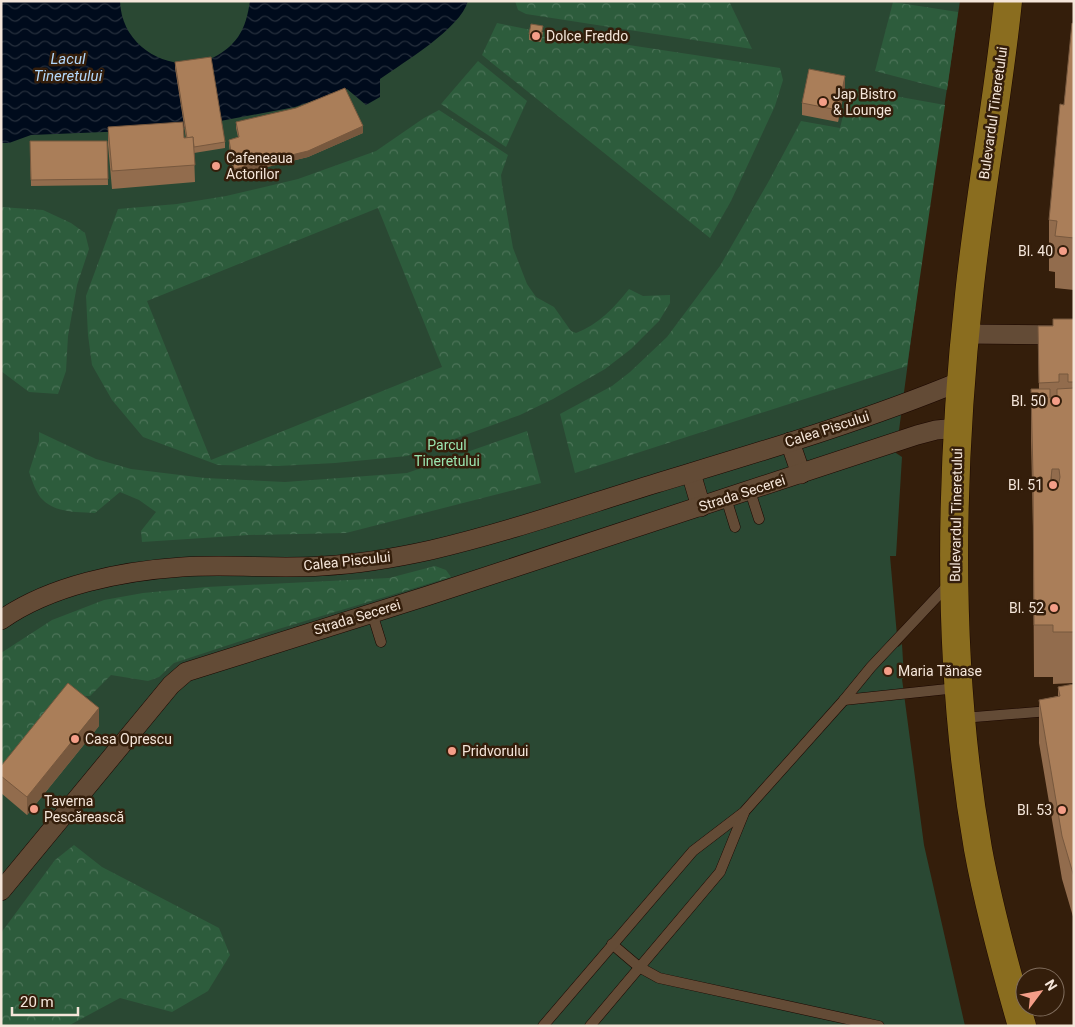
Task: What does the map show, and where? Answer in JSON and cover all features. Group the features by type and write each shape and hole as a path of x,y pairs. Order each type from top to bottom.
{"main road":[{"name":"Bulevardul Tineretului","path":"1008,1 970,283 965,334 955,491 954,578 961,718 967,777 978,851 998,942 1022,1026"}],"street":[{"path":"965,334 1074,336"},
{"name":"Calea Piscului","path":"1,620 42,597 74,586 150,570 183,567 322,566 431,550 493,534 790,442 914,400 961,381"},
{"name":"Strada Secerei","path":"1,891 171,685 186,672 701,507 917,435 936,430 958,428"},
{"name":"Strada Secerei","path":"790,442 801,474"},
{"path":"691,473 701,507"}],"lane":[{"path":"750,491 759,519"},
{"path":"726,498 735,527"},
{"path":"543,1026 693,851 744,812 871,668 954,578"},
{"path":"372,613 381,642"},
{"path":"844,700 959,688"},
{"path":"961,718 1074,709"},
{"path":"590,1026 720,872 744,812"},
{"path":"612,944 639,967 660,978 879,1026"}],"green space":[{"name":"Parcul Tineretului","path":"1,1 960,1 922,256 896,453 902,457 896,556 890,556 898,647 902,644 904,678 902,679 924,845 965,1026 1,1026"},
{"path":"515,1 729,1 752,49 526,14 518,10"},
{"path":"893,2 958,12 947,90 875,71"},
{"path":"497,23 531,30 541,42 543,32 780,68 783,80 775,106 731,201 710,238 482,55"},
{"path":"478,61 527,101 506,147 441,104"},
{"path":"850,88 945,105 907,366 575,473 560,414 612,386 630,372 667,337 720,266 801,121 840,128"},
{"path":"439,110 508,155 501,175 513,248 527,284 536,297 554,307 571,331 576,333 584,330 599,320 612,309 629,289 643,296 670,295 670,303 659,321 631,349 605,369 553,399 520,415 407,456 278,466 218,465 143,437 112,400 92,365 88,335 86,296 118,209 177,204 226,196 298,179 376,151","holes":["378,208 442,367 211,460 147,301"]},
{"path":"1,207 43,210 71,223 85,233 89,249 77,285 68,336 66,371 58,394 29,392 1,371"},
{"path":"527,431 541,483 346,533 249,535 142,542 141,531 156,512 139,500 120,492 95,513 61,510 48,504 38,494 29,472 39,441 39,432 96,459 131,469 205,478 285,482 407,473"},
{"path":"435,566 446,570 451,577 262,634 174,663 159,677 148,681 111,675 90,696 66,696 1,773 1,653 52,620 104,600 143,593 207,587 389,578"},
{"path":"74,845 102,867 219,928 230,955 208,991 172,1012 120,998 68,1026 1,1026 1,933 55,860"}],"water":[{"name":"Lacul Tineretului","path":"1,1 120,1 124,22 134,39 149,52 166,60 185,63 205,61 223,52 238,37 246,20 250,1 468,1 463,12 443,34 380,79 380,97 366,105 347,89 295,107 178,129 31,135 9,143 1,143"}],"building":[{"path":"1072,23 1074,24 1074,238 1055,236 1057,221 1049,220 1060,104 1064,105"},
{"path":"531,24 543,26 541,36 529,34"},
{"path":"211,57 225,142 194,147 193,137 187,138 175,62"},
{"name":"Jap Bistro & Lounge","path":"809,69 845,76 838,110 802,103"},
{"path":"345,88 363,126 308,151 234,169 229,140 239,137 236,122 296,108"},
{"path":"183,122 184,138 193,137 195,165 112,171 108,127"},
{"path":"30,141 107,141 108,179 31,180"},
{"path":"1053,319 1074,319 1074,382 1068,382 1068,374 1059,374 1059,382 1039,383 1038,326 1053,326"},
{"path":"1074,388 1074,632 1053,632 1053,625 1034,625 1031,389 1050,389 1050,398 1057,397 1057,389","holes":["1052,469 1059,469 1058,487 1050,487"]},
{"path":"68,683 99,708 27,797 1,776 1,766"},
{"name":"Bl. 53","path":"1074,684 1074,877 1062,836 1039,700 1060,696 1058,687"}],"place":[{"name":"Dolce Freddo","path":"536,36"},
{"name":"Jap Bistro & Lounge","path":"823,102"},
{"name":"Cafeneaua Actorilor","path":"216,166"},
{"name":"Bl. 40","path":"1063,251"},
{"name":"Bl. 50","path":"1056,401"},
{"name":"Bl. 51","path":"1053,485"},
{"name":"Bl. 52","path":"1054,608"},
{"name":"Maria Tănase","path":"888,671"},
{"name":"Casa Oprescu","path":"75,739"},
{"name":"Pridvorului","path":"452,751"},
{"name":"Taverna Pescărească","path":"34,809"},
{"name":"Bl. 53","path":"1062,810"}]}
